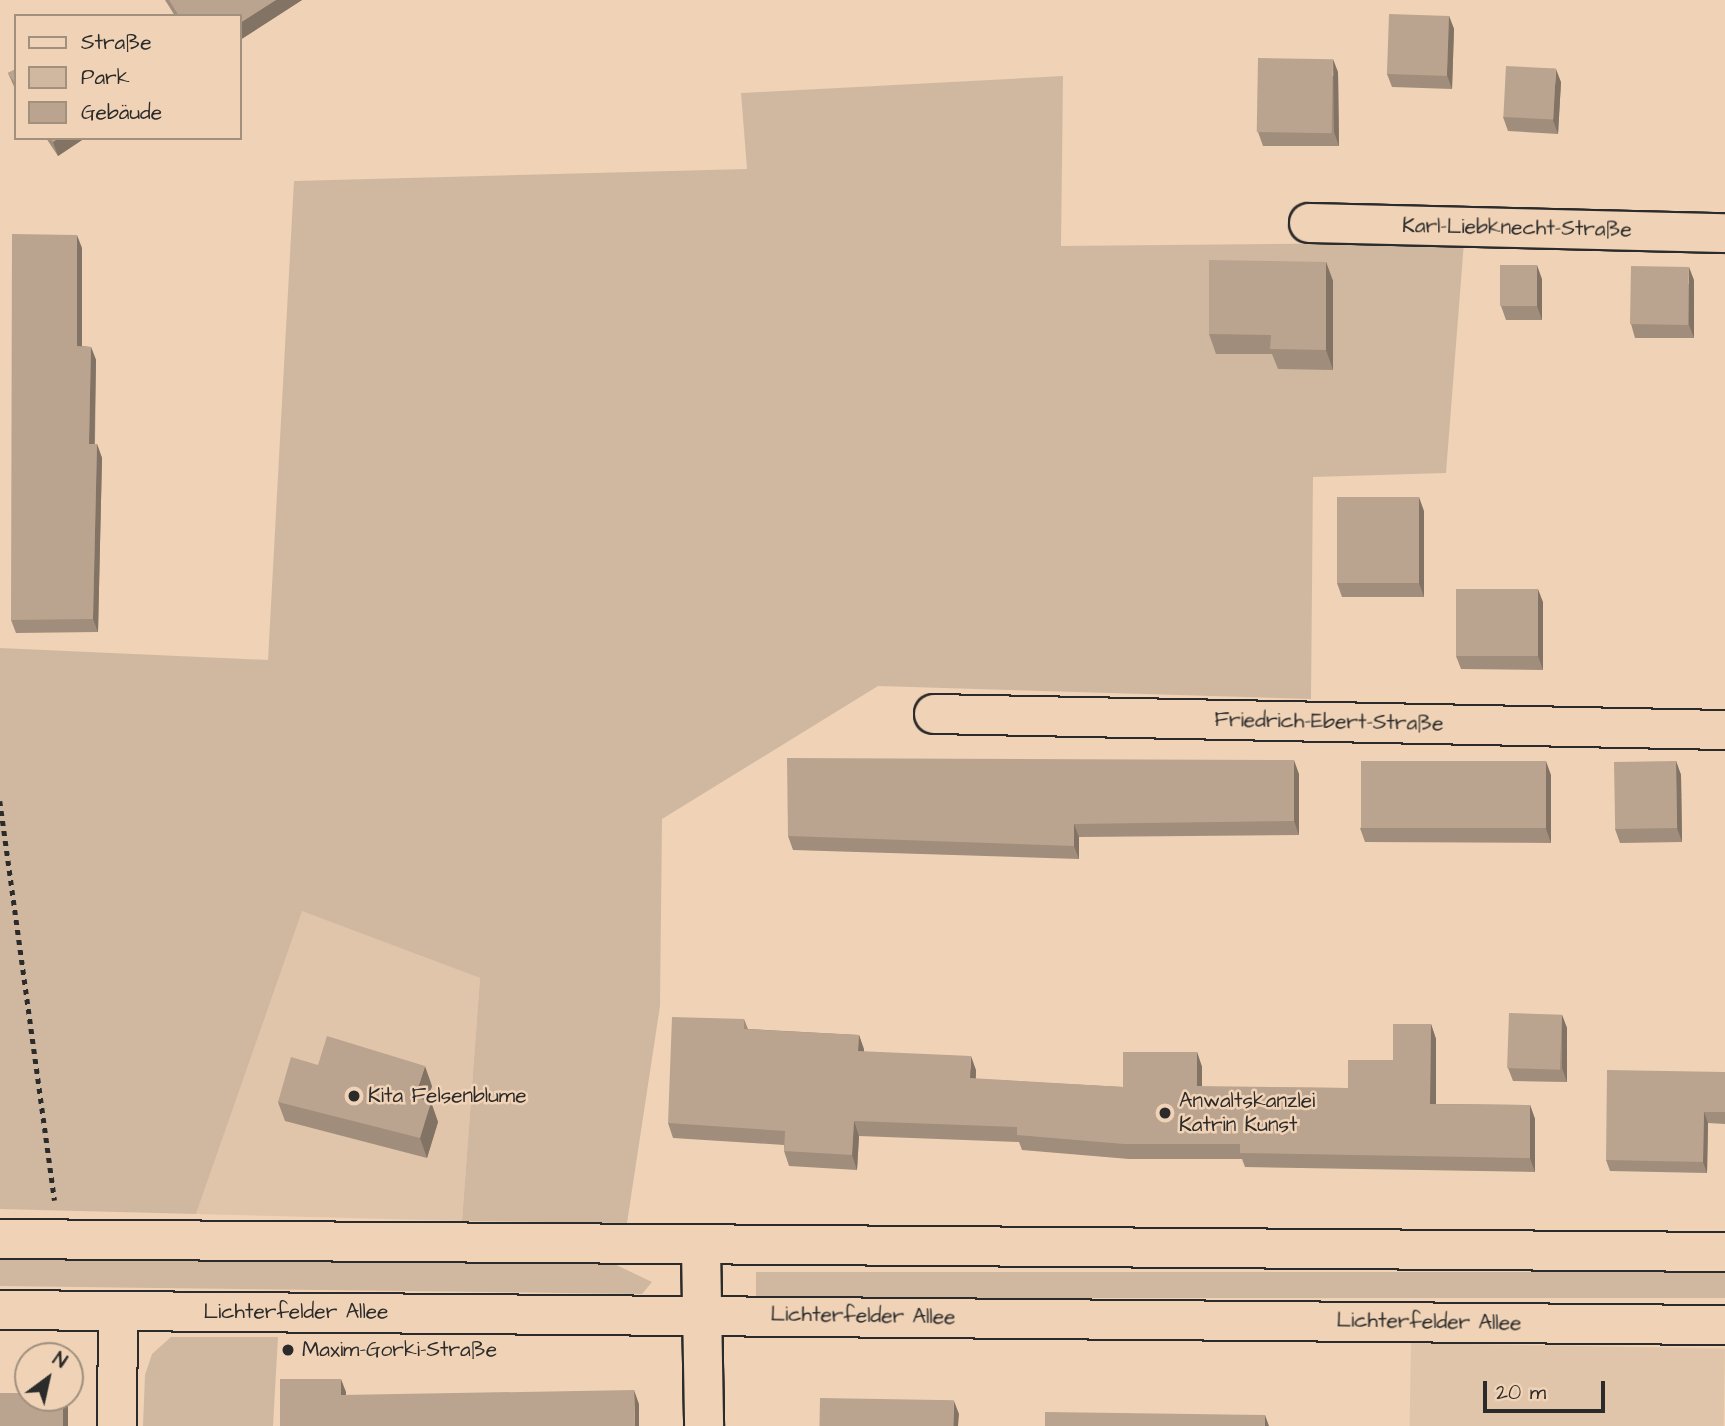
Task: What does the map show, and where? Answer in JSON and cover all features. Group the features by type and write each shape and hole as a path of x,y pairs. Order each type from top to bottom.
{"main road":[{"name":"Karl-Liebknecht-Straße","path":"1308,223 1725,233"},
{"name":"Friedrich-Ebert-Straße","path":"934,714 1725,730"},
{"path":"0,1239 701,1248 1725,1252"},
{"path":"701,1248 704,1426"},
{"name":"Lichterfelder Allee","path":"0,1310 702,1314 1725,1325"},
{"path":"117,1426 118,1312"}],"path":[{"path":"0,802 57,1211 53,1241"}],"shaded area":[{"name":"Kita Felsenblume","path":"301,910 480,978 462,1221 196,1214"},
{"path":"1411,1343 1725,1348 1724,1426 1410,1426"}],"green space":[{"path":"1063,76 1061,246 1464,242 1446,473 1313,477 1311,699 878,686 662,819 660,1006 627,1223 462,1221 480,978 302,911 196,1214 0,1209 0,648 268,660 294,181 747,169 741,93"},
{"path":"0,1256 608,1261 652,1282 642,1294 0,1286"},
{"path":"756,1272 1725,1272 1725,1298 756,1298"},
{"path":"171,1337 278,1337 273,1426 143,1426 145,1375 152,1354"}],"building":[{"path":"169,0 276,0 242,22 242,14 178,14"},
{"path":"1389,14 1449,16 1447,76 1387,74"},
{"path":"1258,58 1333,59 1332,133 1257,132"},
{"path":"1506,66 1556,69 1553,120 1503,117"},
{"path":"14,70 14,82 8,73"},
{"path":"12,234 77,235 77,346 91,347 89,444 97,444 93,619 11,620"},
{"path":"1209,260 1326,262 1326,350 1270,349 1271,335 1209,334"},
{"path":"1500,265 1537,265 1537,306 1500,306"},
{"path":"1631,266 1689,267 1688,325 1630,324"},
{"path":"1337,497 1419,497 1419,583 1337,583"},
{"path":"1456,589 1538,589 1538,656 1456,656"},
{"path":"787,758 1294,760 1294,821 1074,824 1074,846 788,836"},
{"path":"1361,761 1546,761 1546,828 1361,828"},
{"path":"1676,761 1677,828 1615,829 1614,762"},
{"path":"1509,1013 1562,1015 1560,1070 1507,1068"},
{"path":"672,1017 744,1019 744,1029 859,1035 858,1051 971,1056 970,1078 1123,1087 1123,1052 1197,1052 1197,1086 1348,1088 1348,1060 1393,1060 1393,1024 1431,1024 1430,1104 1530,1105 1530,1158 1240,1153 1240,1144 1124,1144 1017,1135 1017,1127 854,1121 852,1155 784,1151 785,1131 668,1123"},
{"path":"327,1036 425,1066 415,1097 431,1102 420,1138 278,1102 291,1057 318,1065"},
{"path":"1607,1070 1725,1072 1725,1112 1704,1112 1703,1162 1606,1160"},
{"path":"280,1379 341,1379 341,1395 634,1390 635,1426 280,1426"},
{"path":"0,1393 14,1393 14,1412 63,1412 63,1426 0,1426"},
{"path":"820,1398 954,1400 954,1426 820,1426"},
{"path":"1045,1412 1265,1415 1265,1426 1045,1426"}],"place":[{"name":"Kita Felsenblume","path":"354,1096"},
{"name":"Anwaltskanzlei Katrin Kunst","path":"1165,1113"},
{"name":"Maxim-Gorki-Straße","path":"288,1350"}]}
